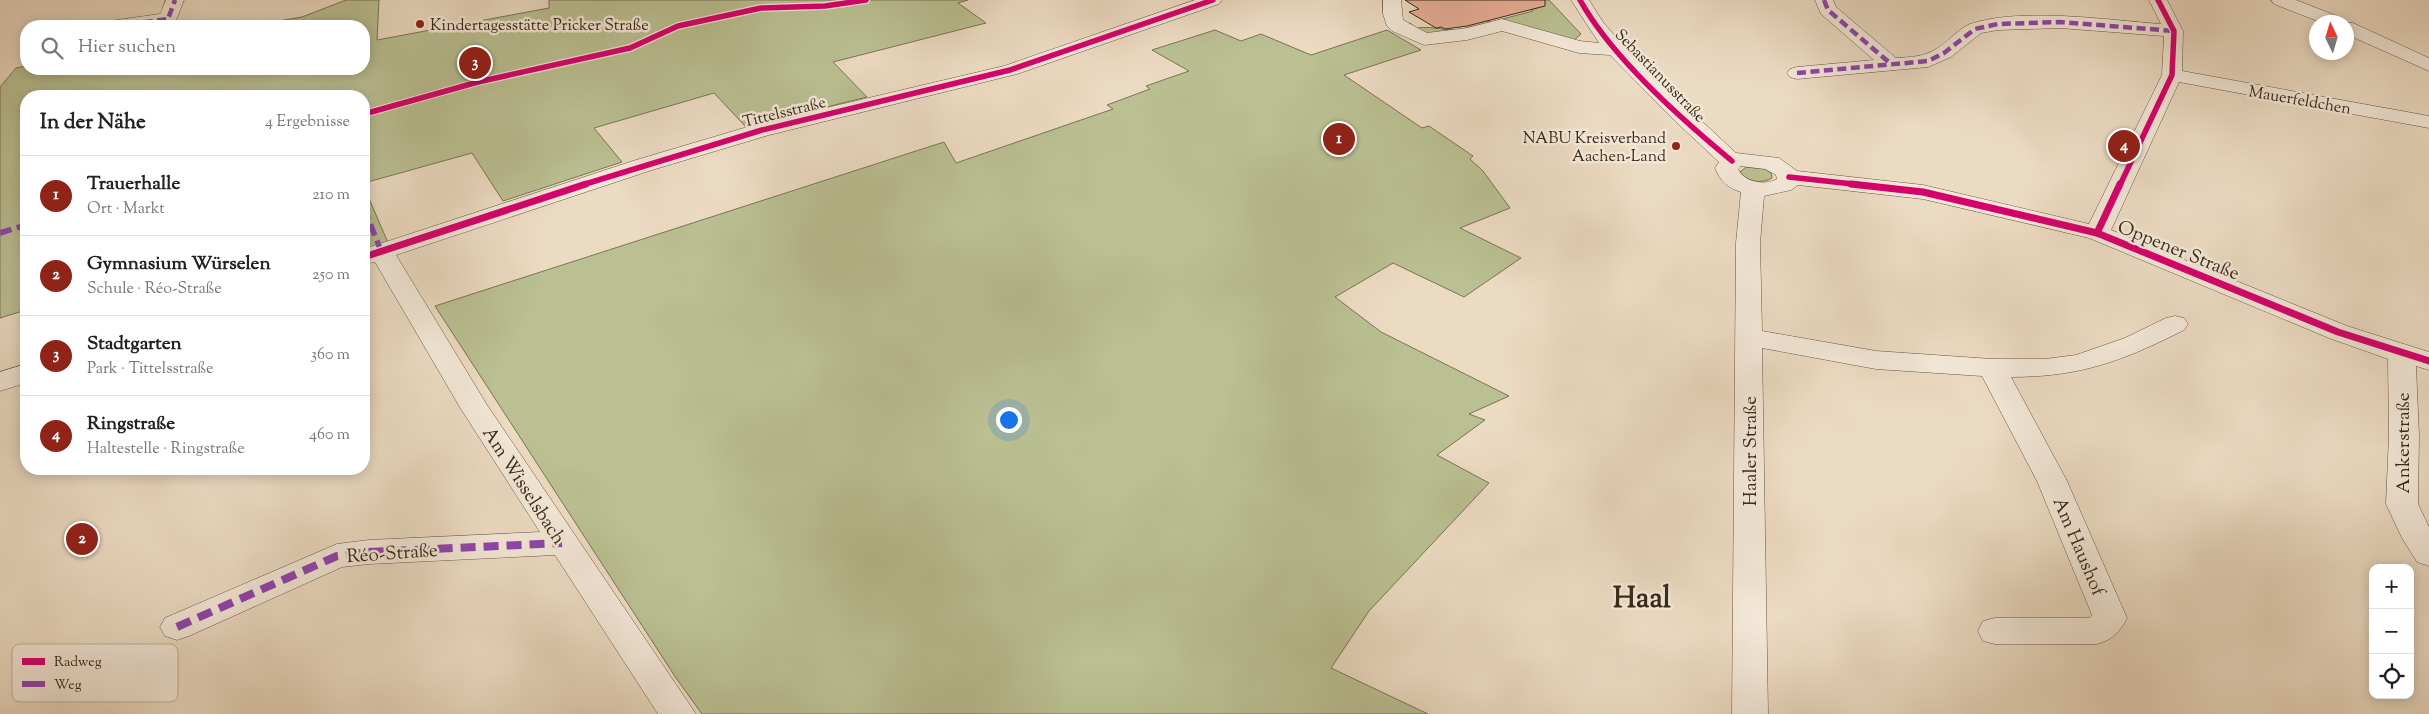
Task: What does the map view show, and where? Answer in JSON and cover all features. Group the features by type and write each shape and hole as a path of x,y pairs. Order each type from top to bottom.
{"street":[{"path":"161,20 168,19 175,0"},
{"name":"Tittelsstraße","path":"373,254 584,184 744,135 1010,70 1212,0"},
{"name":"Sebastianusstraße","path":"1392,0 1394,22 1424,39 1467,34 1502,25 1579,47 1615,50"},
{"name":"Sebastianusstraße","path":"1580,0 1589,18 1615,50 1700,134 1732,161"},
{"path":"1824,0 1828,10 1891,64"},
{"path":"2097,233 2172,75 2174,31 2158,0"},
{"path":"2280,0 2318,15"},
{"path":"1797,73 1928,61 1938,58 1975,29 1998,24 2060,22 2174,31"},
{"path":"2354,31 2429,65"},
{"name":"Mauerfeldchen","path":"2172,75 2429,122"},
{"name":"Oppener Straße","path":"1732,161 1750,159 1771,163 1780,167 1789,177 1924,192 2097,233 2338,332 2416,358"},
{"path":"1732,161 1728,164 1726,173 1736,182 1753,188 1780,188 1789,181 1789,177"},
{"name":"Haaler Straße","path":"1750,714 1748,244 1753,188"},
{"name":"Am Wisselsbach","path":"373,254 562,543 678,714"},
{"path":"1748,337 1876,360 1992,368 2045,368 2080,363 2135,344 2175,324"},
{"name":"Ankerstraße","path":"2416,358 2404,436 2402,504 2418,538 2429,554"},
{"name":"Am Haushof","path":"1992,368 2052,482 2110,618 2097,631 1995,631"},
{"path":"0,382 20,374"},
{"name":"Réo-Straße","path":"177,627 337,556 369,552 562,543"}],"green space":[{"path":"346,0 379,0 377,40 549,8 549,0 968,0 958,3 986,23 833,62 867,97 746,127 714,93 594,128 622,162 503,201 472,153 370,181 370,90 20,90 20,312 0,318 0,87 16,68 20,67 20,75 370,75 370,20 285,20 302,17"},
{"path":"1531,0 1549,0 1581,34 1572,42 1511,25 1441,35 1419,33 1405,24 1410,23 1416,28 1462,29 1471,27 1464,23 1481,19 1491,22 1533,11 1523,3"},
{"path":"1215,30 1241,41 1261,34 1311,55 1387,30 1421,50 1344,75 1422,128 1429,126 1473,156 1470,159 1483,171 1510,208 1460,228 1521,258 1464,297 1393,263 1335,297 1381,332 1509,396 1469,414 1485,420 1437,455 1489,483 1369,611 1331,668 1428,714 702,714 676,678 435,306 944,142 956,163 1113,109 1107,105 1150,89 1146,86 1189,71 1152,50"},
{"path":"1746,167 1765,169 1771,173 1772,178 1764,181 1751,180 1740,172"},
{"path":"370,201 389,245 370,251"}],"building":[{"path":"1405,0 1545,0 1545,6 1467,26 1445,29 1441,27 1436,28 1409,12 1419,9"}],"marked path":[{"path":"161,20 168,19 175,0"},
{"path":"1824,0 1828,10 1891,64"},
{"path":"1797,73 1928,61 1944,53 1975,29 1998,24 2060,22 2174,31"},
{"path":"370,223 381,251"},
{"path":"0,233 20,227"},
{"path":"177,627 337,556 369,552 562,543"}],"cycle path":[{"path":"370,112 478,82 630,48 678,26 761,8 825,6 866,0"},
{"path":"370,255 644,165 762,130 1010,70 1213,0"},
{"path":"1580,0 1587,13 1624,59 1693,127 1732,161"},
{"path":"2097,233 2172,75 2174,31 2158,0"},
{"path":"1789,177 1923,192 2097,233 2338,332 2402,354 2429,361"}],"place":[{"name":"Kindertagesstätte Pricker Straße","path":"420,24"},
{"name":"Stadtgarten","path":"475,63"},
{"name":"Trauerhalle","path":"1339,139"},
{"name":"NABU Kreisverband Aachen-Land","path":"1676,146"},
{"name":"Ringstraße","path":"2124,146"},
{"name":"Gymnasium Würselen","path":"82,539"}],"district":[{"name":"Haal","path":"1642,597"}]}
